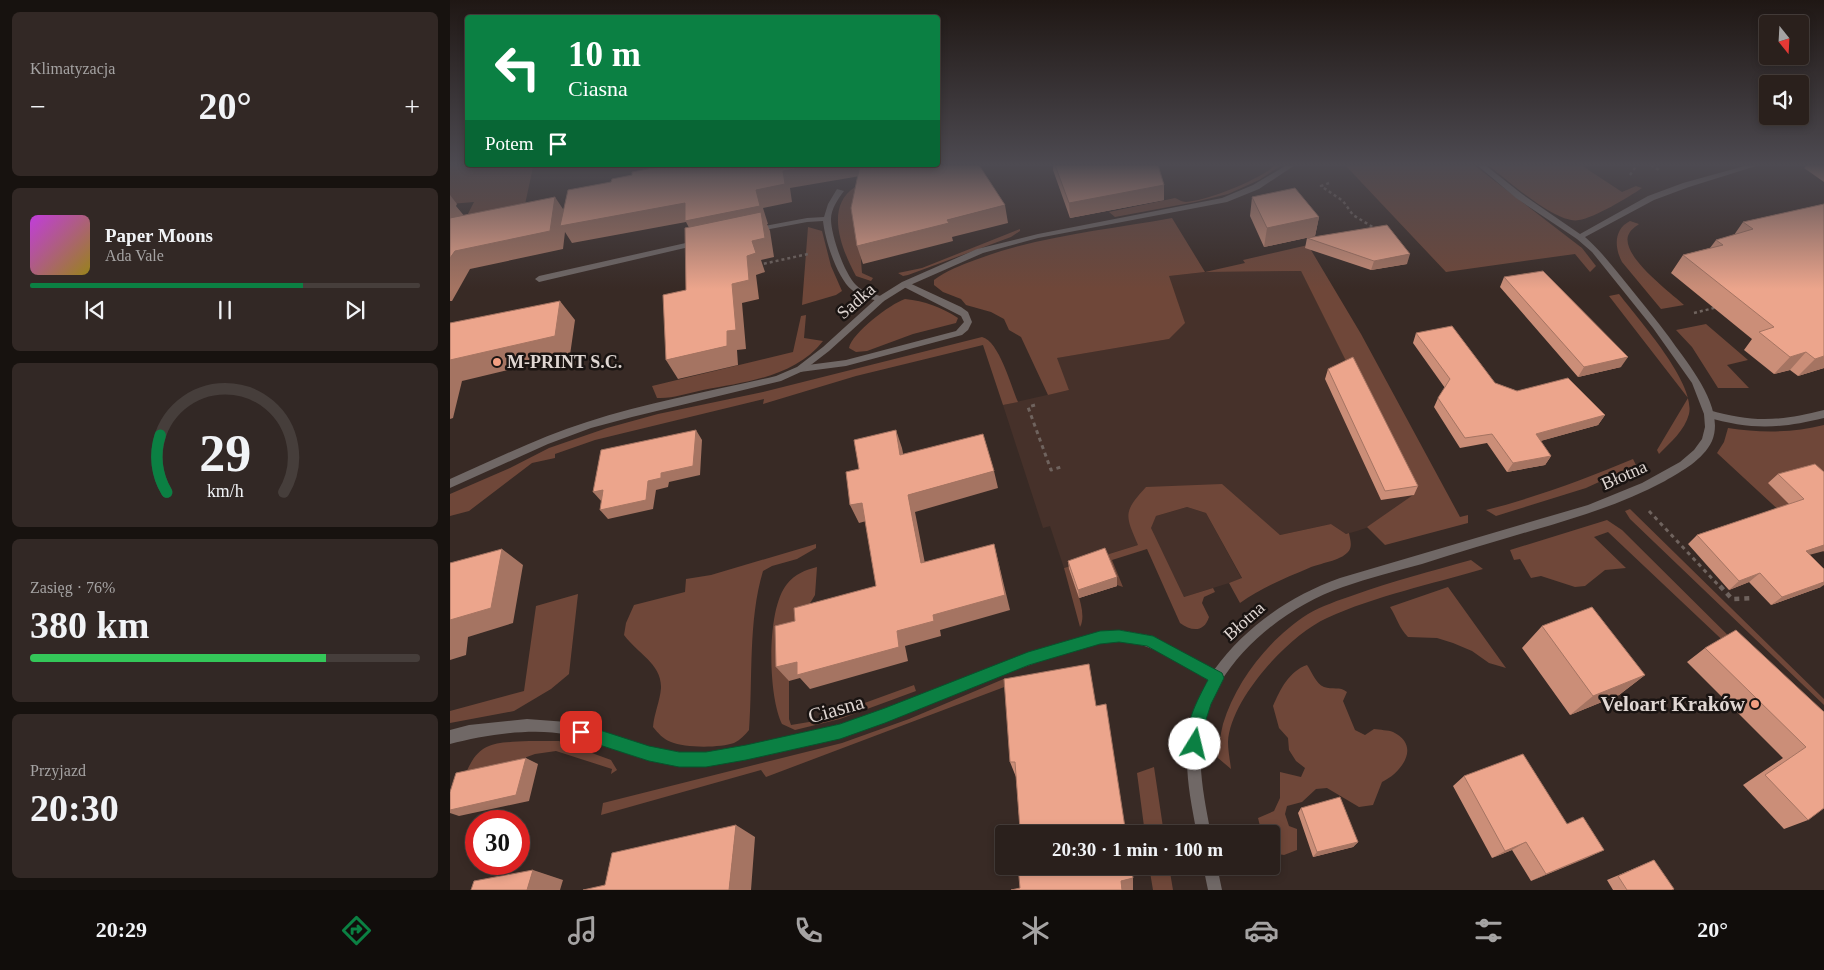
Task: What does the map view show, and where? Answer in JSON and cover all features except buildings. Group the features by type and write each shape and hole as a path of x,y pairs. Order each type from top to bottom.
{"street":[{"path":"831,207 827,219 840,263 852,286 863,294 881,299"},
{"name":"Sadka","path":"450,484 544,441 589,426 632,413 778,379 800,369 826,349 881,299 905,284 980,251 1014,241 1196,207"},
{"name":"Błotna","path":"1202,825 1194,760 1196,729 1204,702 1232,656 1252,635 1277,614 1308,596 1371,573 1590,509 1646,486 1684,465 1698,453 1707,440 1710,427 1709,414 1696,382 1679,356 1595,250 1580,237 1535,207"},
{"path":"1580,237 1635,207"},
{"path":"742,233 807,220 827,219"},
{"path":"538,279 706,240"},
{"path":"800,369 846,363 959,333 965,328 968,322 966,314 905,284"},
{"path":"1709,414 1734,422 1769,425 1824,414"},
{"name":"Ciasna","path":"450,737 469,732 527,725 566,728 649,754 679,759 706,760 840,731 885,716 1028,659 1100,638 1119,636 1149,640 1217,678"},
{"path":"1212,875 1215,890"}],"path":[{"path":"1347,207 1353,215 1381,231"},
{"path":"757,265 806,255"},
{"path":"1694,313 1719,307"},
{"path":"1035,405 1028,407 1051,470 1061,467"},
{"path":"1646,508 1732,599 1753,598"}],"shaded area":[{"path":"472,207 525,207 517,242 450,249"},
{"path":"840,207 857,207 862,273 873,278 871,281 856,276 841,242 838,217"},
{"path":"1135,207 1171,207 1115,217 1109,212"},
{"path":"1384,207 1528,207 1582,248 1596,266 1590,272 1575,254 1446,272"},
{"path":"1543,207 1611,207 1579,220 1570,220"},
{"path":"1172,218 1205,272 1169,276 1185,323 1169,339 1057,358 1069,390 1048,395 1021,337 1009,330 1004,319 991,312 966,305 961,299 943,292 934,285 934,280 949,271 970,262 1023,245"},
{"path":"1630,221 1639,224 1631,230 1628,236 1628,244 1632,254 1648,274 1684,305 1661,309 1622,262 1619,256 1617,239 1621,229"},
{"path":"808,227 822,231 831,266 842,291 836,295 802,305"},
{"path":"1020,229 1011,237 908,275 903,276 898,273 922,268"},
{"path":"1308,245 1361,334 1460,517 1468,515 1468,523 1385,545 1367,527 1413,495 1301,271 1205,272 1245,263 1243,260"},
{"path":"1301,271 1414,495 1369,527 1357,531 1346,534 1331,524 1280,535 1146,487 1138,545 1064,568 1050,526 1043,528 1003,405 1069,390 1056,358 1169,339 1178,303 1168,276 1205,272"},
{"path":"1619,294 1664,352 1684,386 1688,398 1609,296"},
{"path":"905,299 919,301 939,308 958,318 956,323 913,334 867,351 856,352 849,348 857,335 872,320"},
{"path":"806,315 804,338 823,341 812,353 798,363 768,376 752,380 674,397 657,398 652,386 793,352 801,316"},
{"path":"1706,324 1748,360 1727,365 1749,388 1718,388 1692,347 1676,330"},
{"path":"982,337 988,340 999,355 1018,402 1003,405 983,345 856,376 763,404 764,399 595,440 555,454 555,458 532,463 469,511 450,516 450,494 510,468 549,448 607,428 658,414 763,392"},
{"path":"1688,398 1689,414 1687,420 1677,436 1659,454 1657,450"},
{"path":"1824,425 1824,552 1717,453 1724,442 1728,428 1776,431 1800,430"},
{"path":"1633,459 1636,465 1586,488 1496,516 1486,510 1561,487"},
{"path":"1222,484 1280,535 1331,524 1346,534 1349,533 1350,550 1340,558 1309,568 1273,584 1240,603 1229,583 1242,578 1206,513 1187,507 1156,516 1151,528 1184,597 1213,588 1215,592 1204,597 1202,603 1209,617 1204,626 1193,629 1180,623 1147,549 1112,560 1123,587 1069,569 1081,606 1082,621 1080,627 1064,568 1138,545 1128,514 1133,502 1146,487"},
{"path":"1187,507 1206,513 1242,579 1184,597 1150,528 1156,516"},
{"path":"1630,509 1824,699 1824,705 1630,519 1625,511"},
{"path":"1607,520 1622,530 1770,677 1824,736 1608,532 1594,537 1626,568 1605,570 1585,586 1575,587 1541,576 1531,578 1520,559 1514,560 1510,550"},
{"path":"816,544 816,548 797,559 772,566 763,571 758,590 753,630 749,730 734,743 720,746 684,745 663,738 653,727 661,688 657,672 648,659 624,635 626,623 634,605 685,592 686,579 711,575"},
{"path":"1471,560 1483,569 1345,610 1312,626 1296,638 1264,670 1250,688 1239,707 1231,725 1228,742 1231,769 1218,758 1223,724 1236,692 1256,662 1294,624 1313,611 1342,599"},
{"path":"817,567 815,595 799,622 789,681 789,719 791,725 815,721 914,685 916,691 840,719 795,730 782,724 777,711 772,674 772,632 780,596 787,584 800,573"},
{"path":"1448,587 1506,668 1489,663 1472,651 1453,643 1437,638 1408,637 1402,630 1390,607"},
{"path":"578,594 569,674 551,689 514,711 450,723 450,711 524,691 536,606"},
{"path":"1307,665 1316,681 1321,685 1327,688 1342,689 1347,692 1343,701 1355,730 1365,735 1374,729 1393,732 1402,738 1406,744 1407,752 1406,759 1396,772 1382,782 1373,805 1359,807 1327,788 1316,789 1302,802 1287,806 1285,814 1289,826 1297,829 1297,850 1284,855 1280,854 1280,825 1260,825 1258,818 1274,811 1280,798 1280,772 1301,777 1305,768 1296,761 1289,750 1288,738 1279,728 1273,706 1290,676"},
{"path":"1006,678 1007,686 766,777 761,770 601,815 603,803 842,743 909,719"},
{"path":"559,741 611,760 617,770 611,774 612,769 556,751 535,754 463,780 474,758 480,751 495,744"},
{"path":"1154,767 1163,825 1144,825 1137,773"},
{"path":"1150,875 1170,875 1173,890 1153,890"}],"place":[{"name":"M-PRINT S.C.","path":"497,362"},
{"name":"Veloart Kraków","path":"1755,704"}],"route":[{"path":"581,732 649,754 679,759 706,760 746,753 840,731 885,716 1028,659 1100,638 1119,636 1149,640 1217,678 1204,702 1196,729 1195,744"}]}
